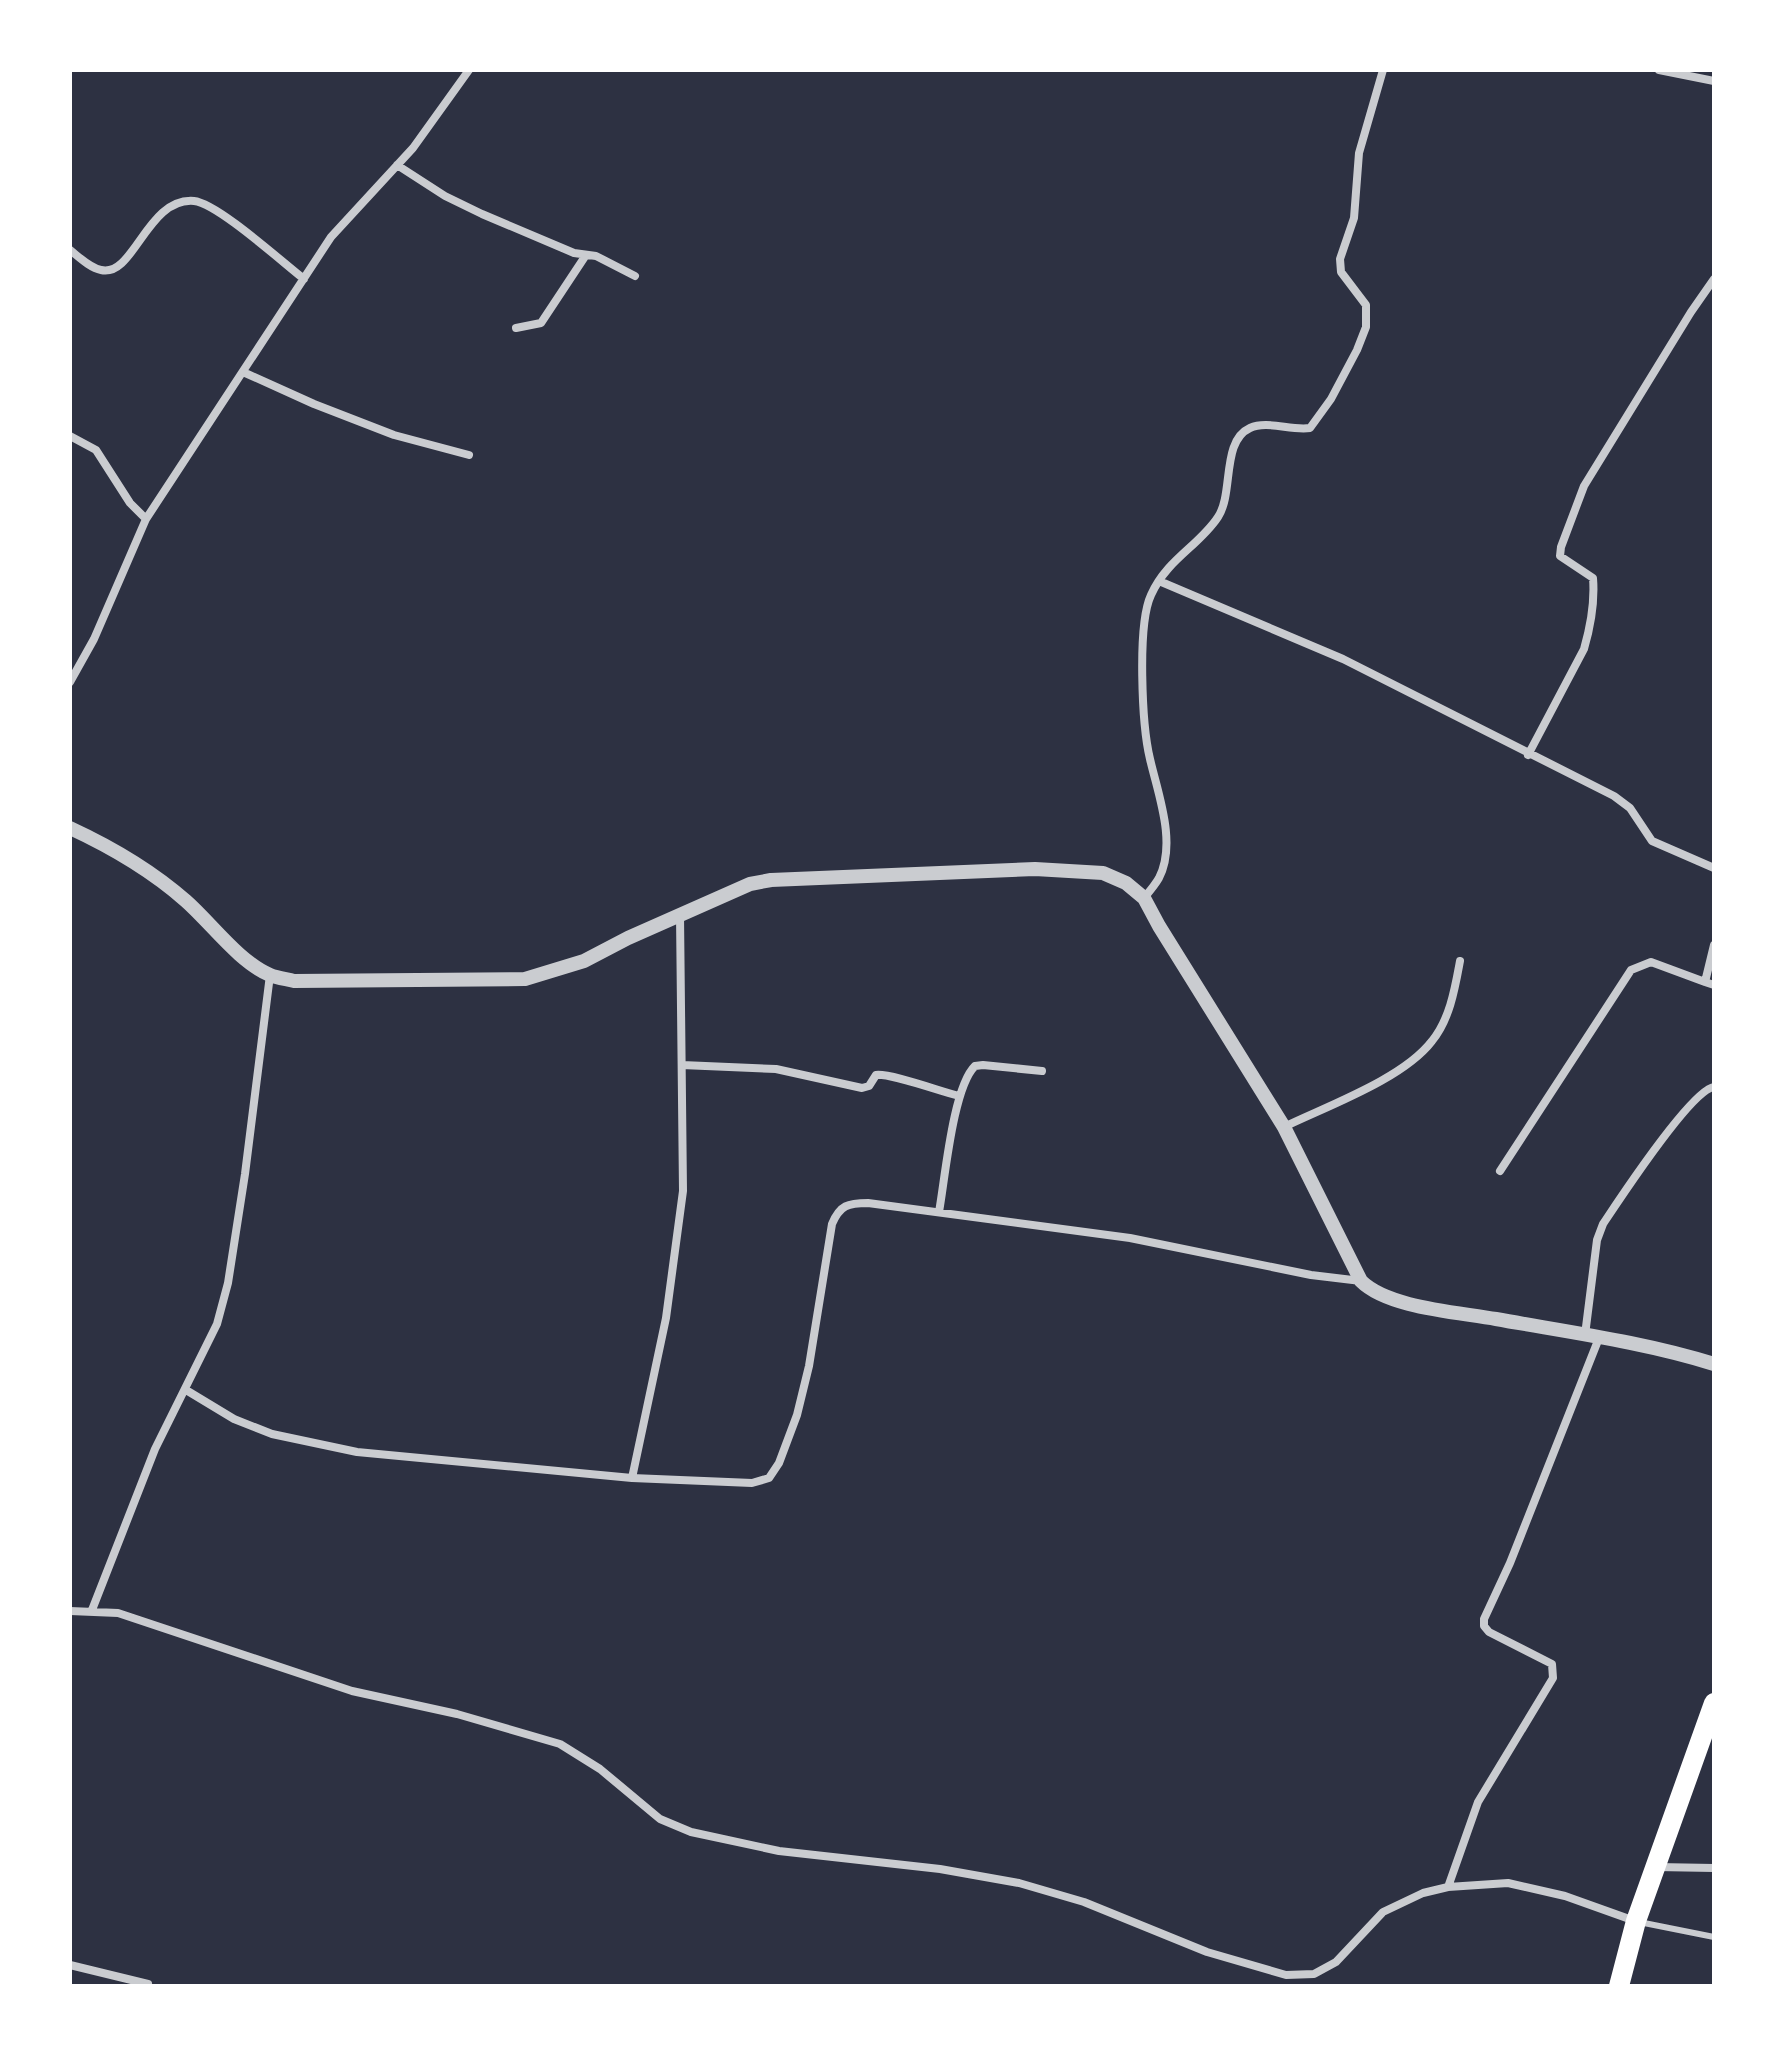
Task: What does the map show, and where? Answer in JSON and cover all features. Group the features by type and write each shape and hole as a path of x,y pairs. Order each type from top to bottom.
{"main road":[{"path":"1619,1986 1636,1921 1714,1703"}],"street":[{"path":"70,682 94,639 146,519 331,237 413,148 469,70"},
{"path":"1144,898 1159,879 1166,834 1160,793 1149,757 1144,698 1144,622 1150,596 1170,564 1216,521 1224,508 1234,445 1241,435 1250,427 1310,428 1331,399 1357,350 1366,327 1366,305 1341,272 1340,259 1354,218 1359,153 1383,70"},
{"path":"1659,70 1714,81"},
{"path":"397,165 445,196 482,214 574,253 596,256 635,276"},
{"path":"70,250 101,270 112,270 123,262 160,212 173,203 196,201 223,216 304,279"},
{"path":"516,328 541,323 586,255"},
{"path":"1528,755 1584,649 1589,630 1594,603 1593,578 1560,556 1584,486 1714,279"},
{"path":"243,372 394,435 469,455"},
{"path":"70,436 96,450 130,503 146,519"},
{"path":"1159,581 1343,659 1614,796 1630,808 1652,841 1714,868"},
{"path":"70,828 160,881 185,900 248,961 270,975 294,981 525,979 584,961 750,884 797,878 1035,869 1103,873 1126,883 1144,898 1284,1127 1361,1281 1368,1289 1401,1301 1714,1364"},
{"path":"632,1478 666,1318 683,1191 680,915"},
{"path":"1500,1171 1631,970 1651,962 1710,983 1714,945"},
{"path":"1284,1127 1384,1079 1409,1063 1432,1042 1446,1019 1460,961"},
{"path":"92,1610 155,1449 217,1324 228,1283 245,1174 270,975"},
{"path":"682,1065 776,1069 862,1088 869,1086 876,1075 888,1075 959,1096"},
{"path":"939,1212 959,1096 968,1073 975,1066 1042,1071"},
{"path":"1448,1887 1478,1802 1553,1678 1552,1664 1489,1632 1484,1626 1484,1619 1510,1563 1592,1337 1597,1240 1603,1224 1686,1108 1706,1088 1714,1087"},
{"path":"186,1390 234,1419 272,1434 357,1452 632,1478 752,1483 769,1478 779,1463 797,1415 809,1366 832,1224 838,1210 849,1203 1130,1238 1311,1275 1361,1281"},
{"path":"70,1611 118,1613 352,1691 457,1714 560,1744 600,1769 660,1819 691,1832 779,1851 940,1869 1019,1883 1084,1902 1207,1952 1286,1975 1314,1974 1336,1962 1383,1912 1423,1893 1448,1887 1508,1883 1565,1896 1636,1921"},
{"path":"1655,1867 1714,1868"},
{"path":"70,1965 148,1984"}],"lane":[{"path":"1636,1921 1714,1937"}]}
